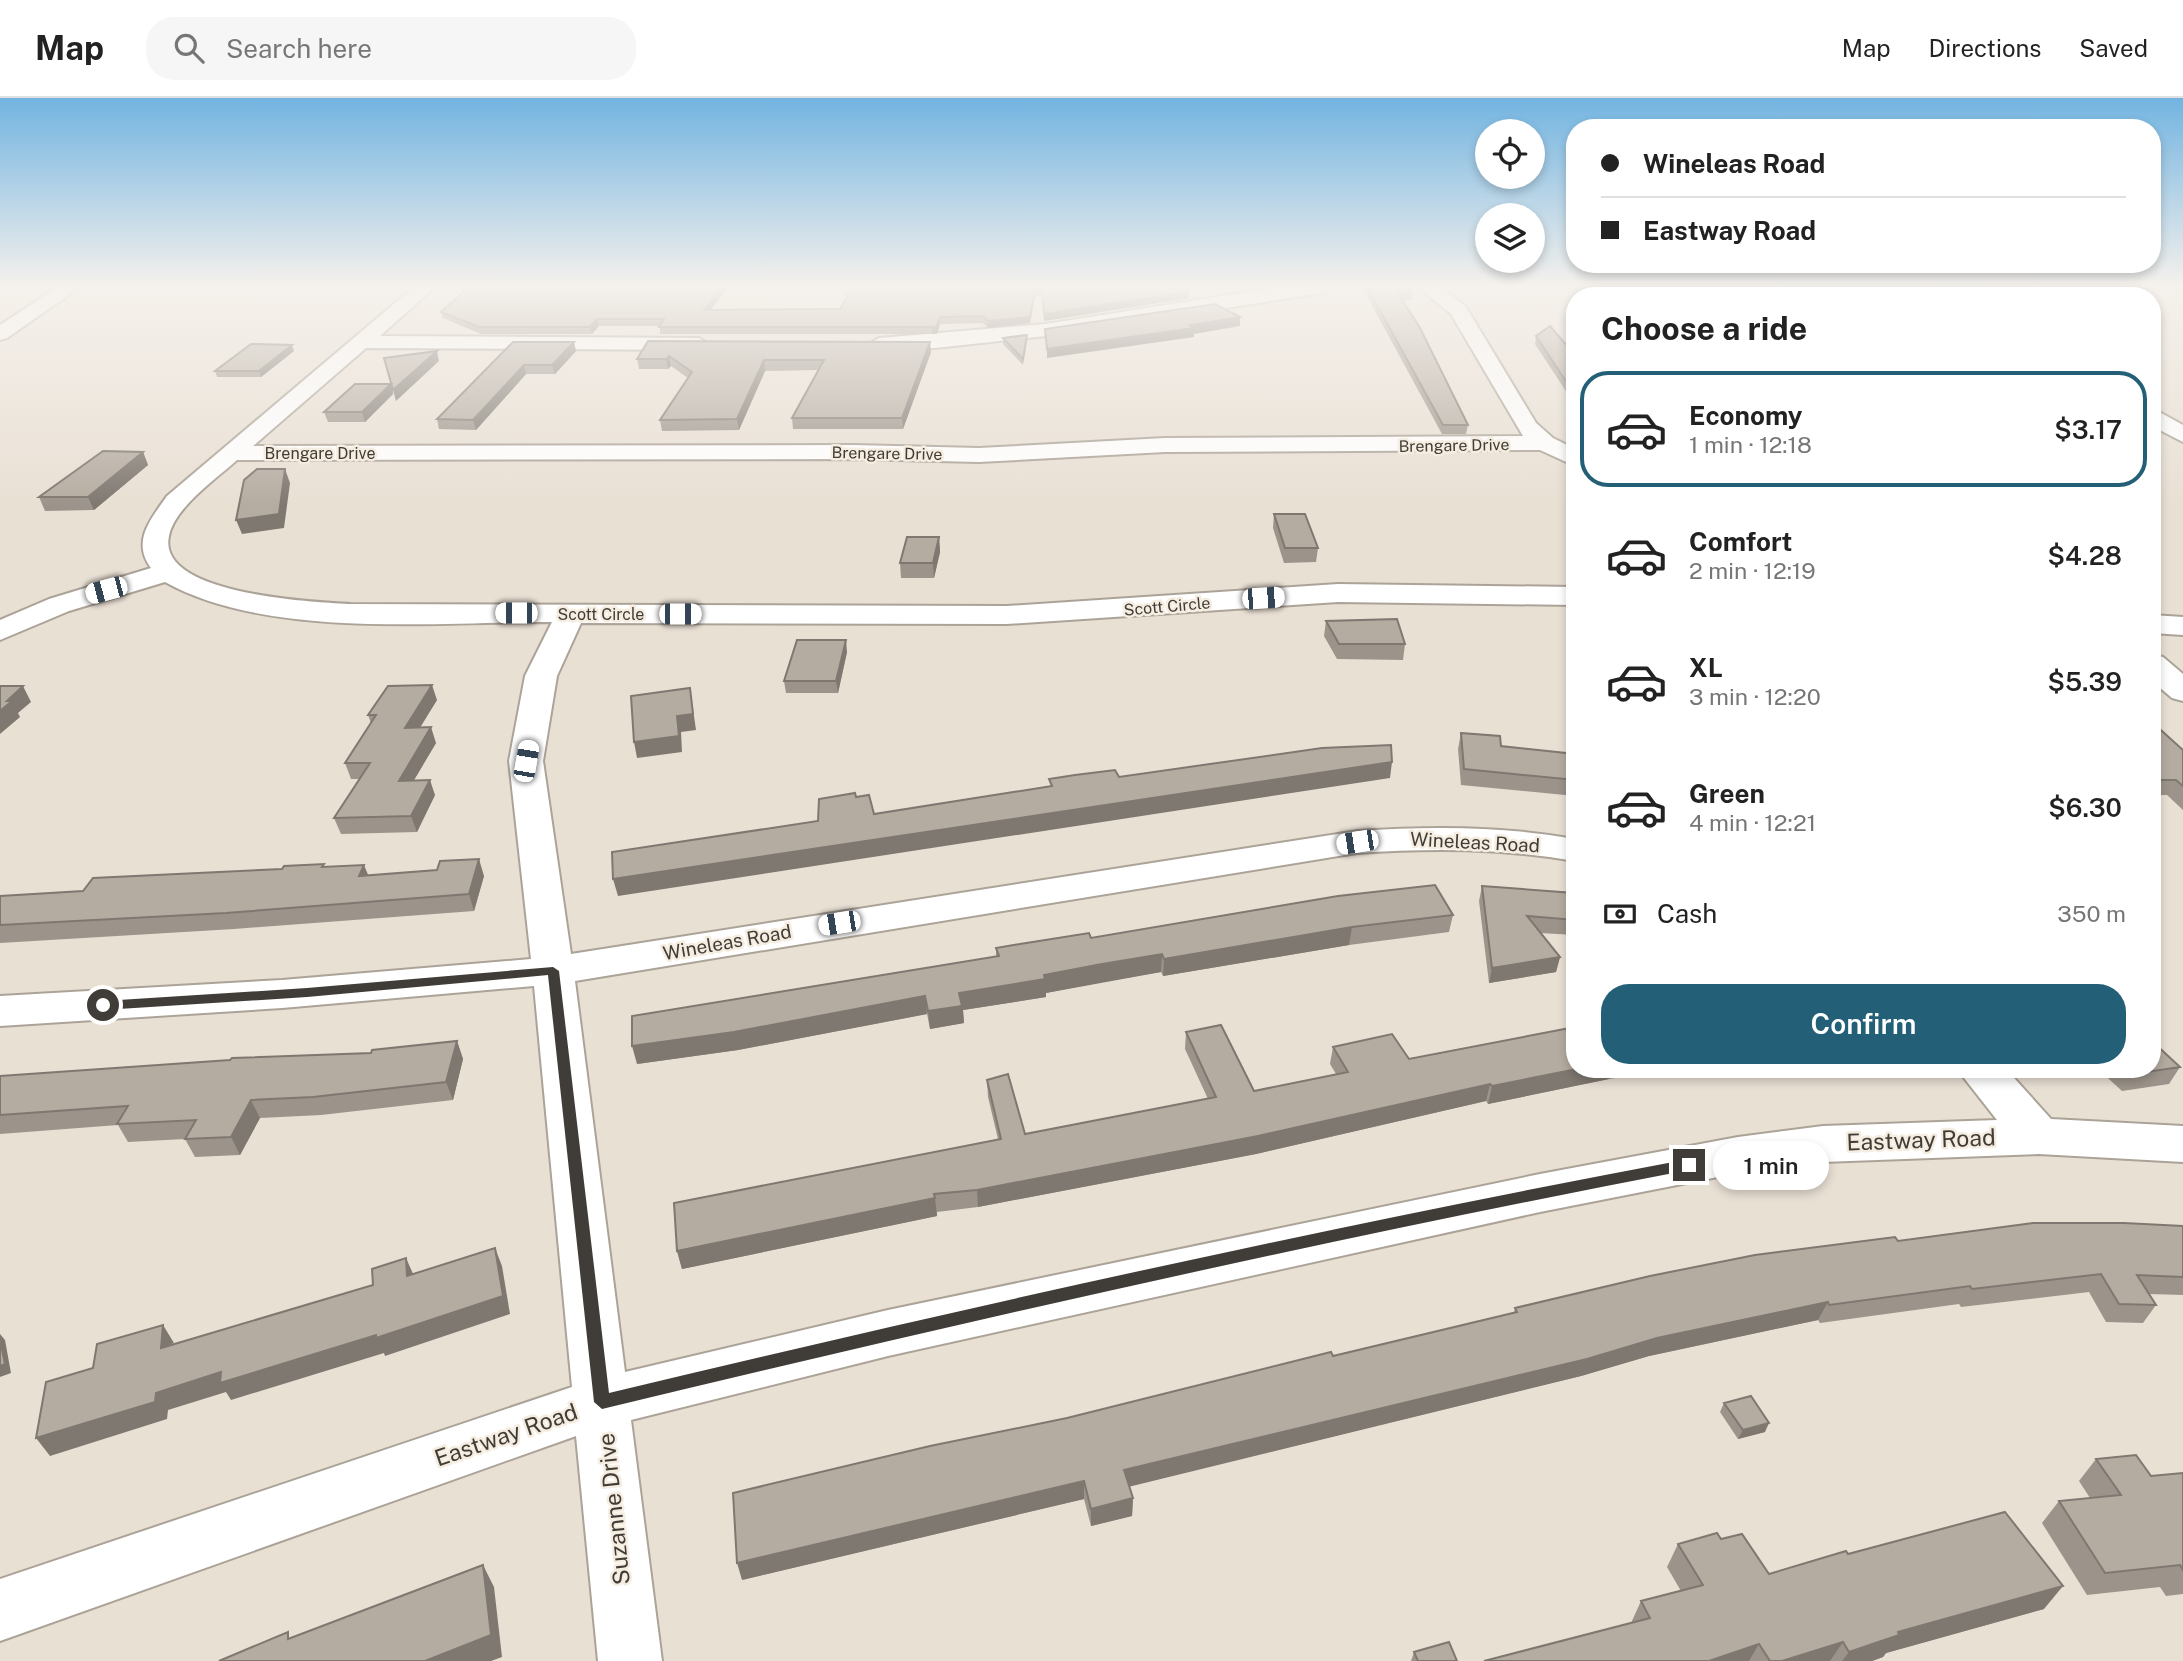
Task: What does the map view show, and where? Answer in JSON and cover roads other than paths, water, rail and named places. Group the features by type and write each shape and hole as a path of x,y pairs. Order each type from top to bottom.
{"street":[{"path":"0,631 71,601 169,572 159,561 155,535 176,501 341,360"},
{"path":"1488,360 1527,427 1545,443 1566,454"},
{"path":"2161,421 2183,435"},
{"name":"Brengare Drive","path":"230,453 979,455 1165,445 1374,447 1545,443"},
{"name":"Scott Circle","path":"169,572 208,591 288,608 351,613 1007,615 1338,593 1566,596"},
{"name":"Suzanne Drive","path":"571,614 541,676 526,761 553,971 630,1661"},
{"path":"2161,625 2183,626"},
{"path":"2161,672 2183,691"},
{"name":"Wineleas Road","path":"0,1011 295,993 553,971 1357,842 1456,837 1503,839 1566,849"},
{"path":"1987,1078 2039,1136"},
{"name":"Eastway Road","path":"0,1610 602,1402 888,1333 1540,1193 1738,1155 1823,1144 2039,1136 2183,1144"}]}
